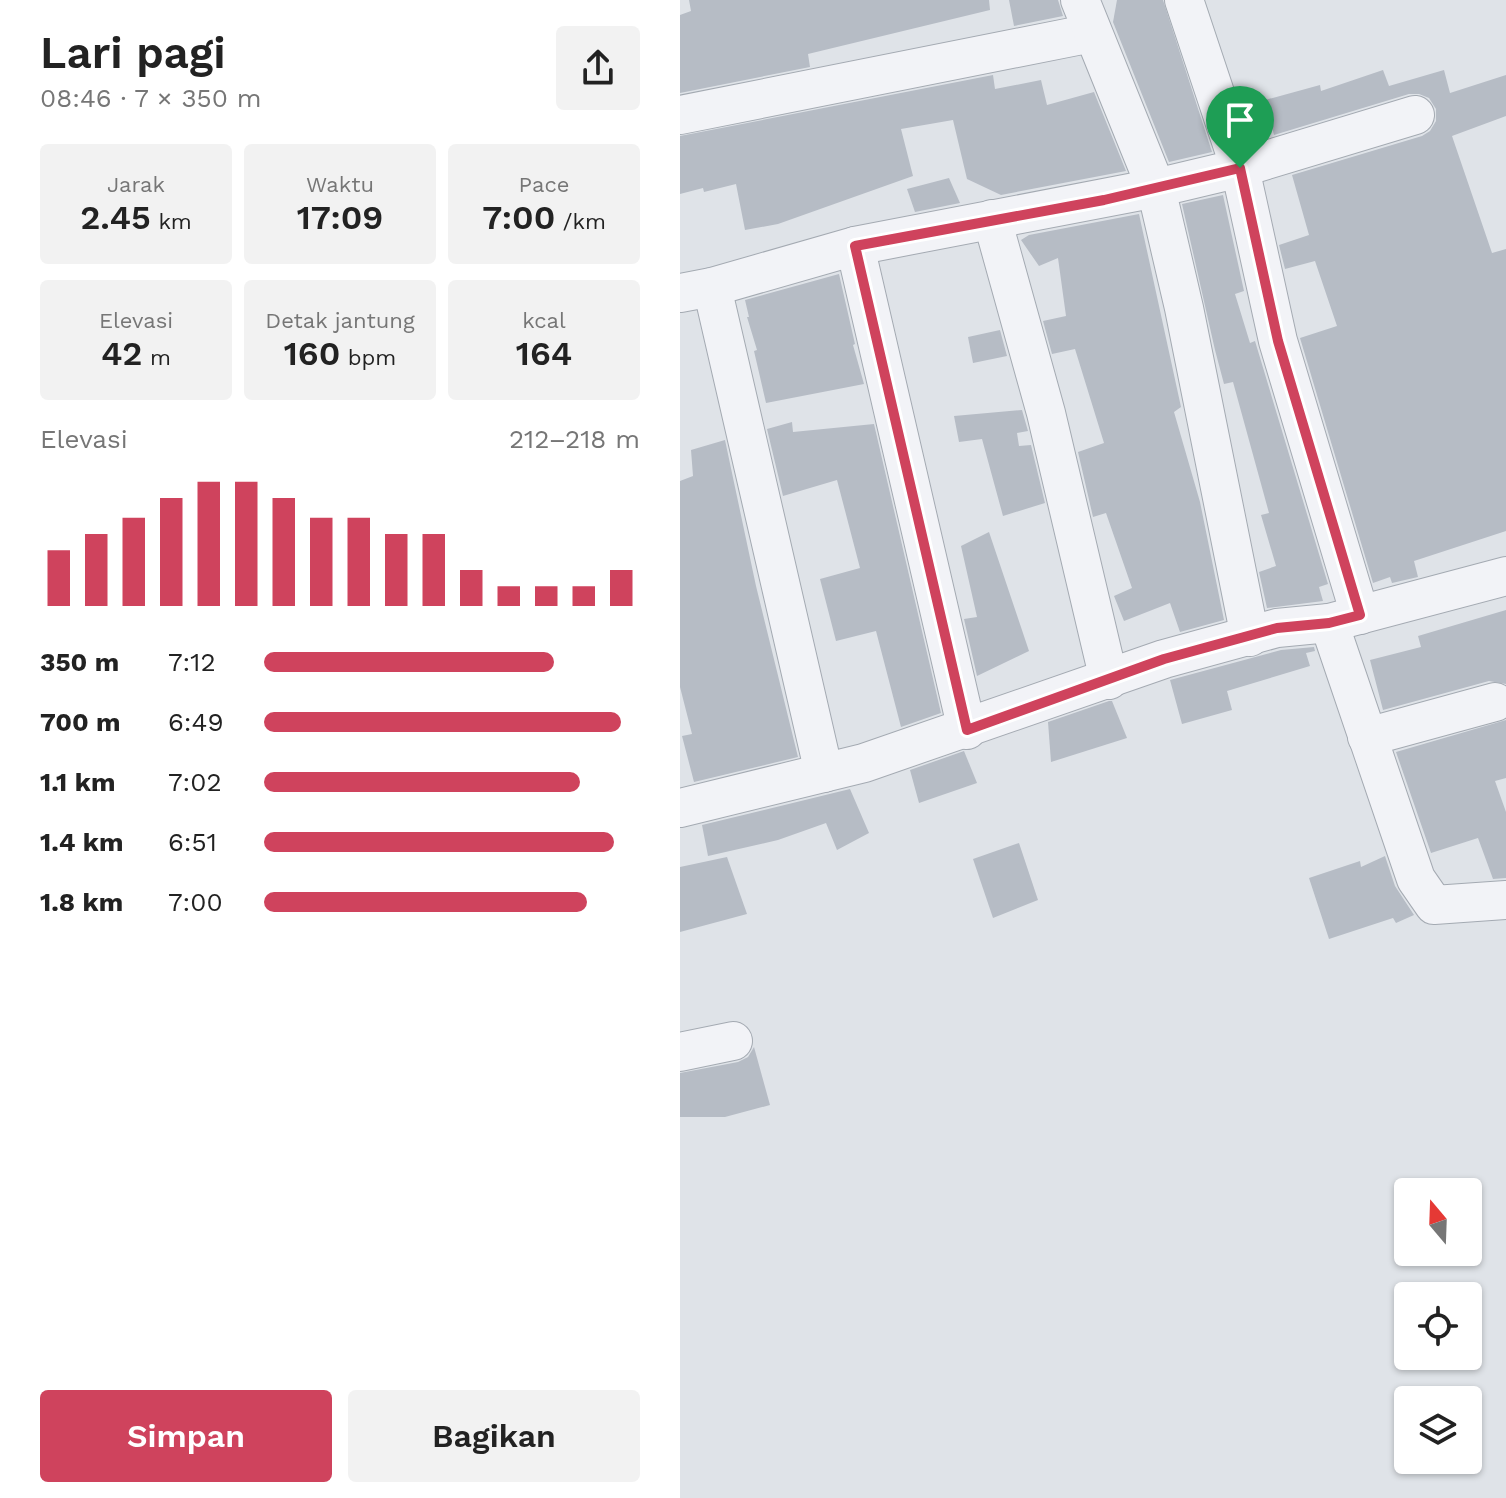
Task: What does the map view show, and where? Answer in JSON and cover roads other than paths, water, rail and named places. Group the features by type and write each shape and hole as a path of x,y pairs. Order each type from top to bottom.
{"street":[{"path":"1184,0 1240,168 1345,619 1367,737 1416,879 1434,905 1506,900"},
{"path":"680,115 1086,16 1156,188 1184,308 1250,637"},
{"path":"824,773 696,290 855,246 1156,188 1240,168 1415,115"},
{"path":"992,219 1046,413 1109,680"},
{"path":"855,246 967,730"},
{"path":"683,797 824,773 967,730 1164,659 1302,624 1345,619 1506,576"},
{"path":"1367,737 1495,702"},
{"path":"680,1052 733,1041"}]}
